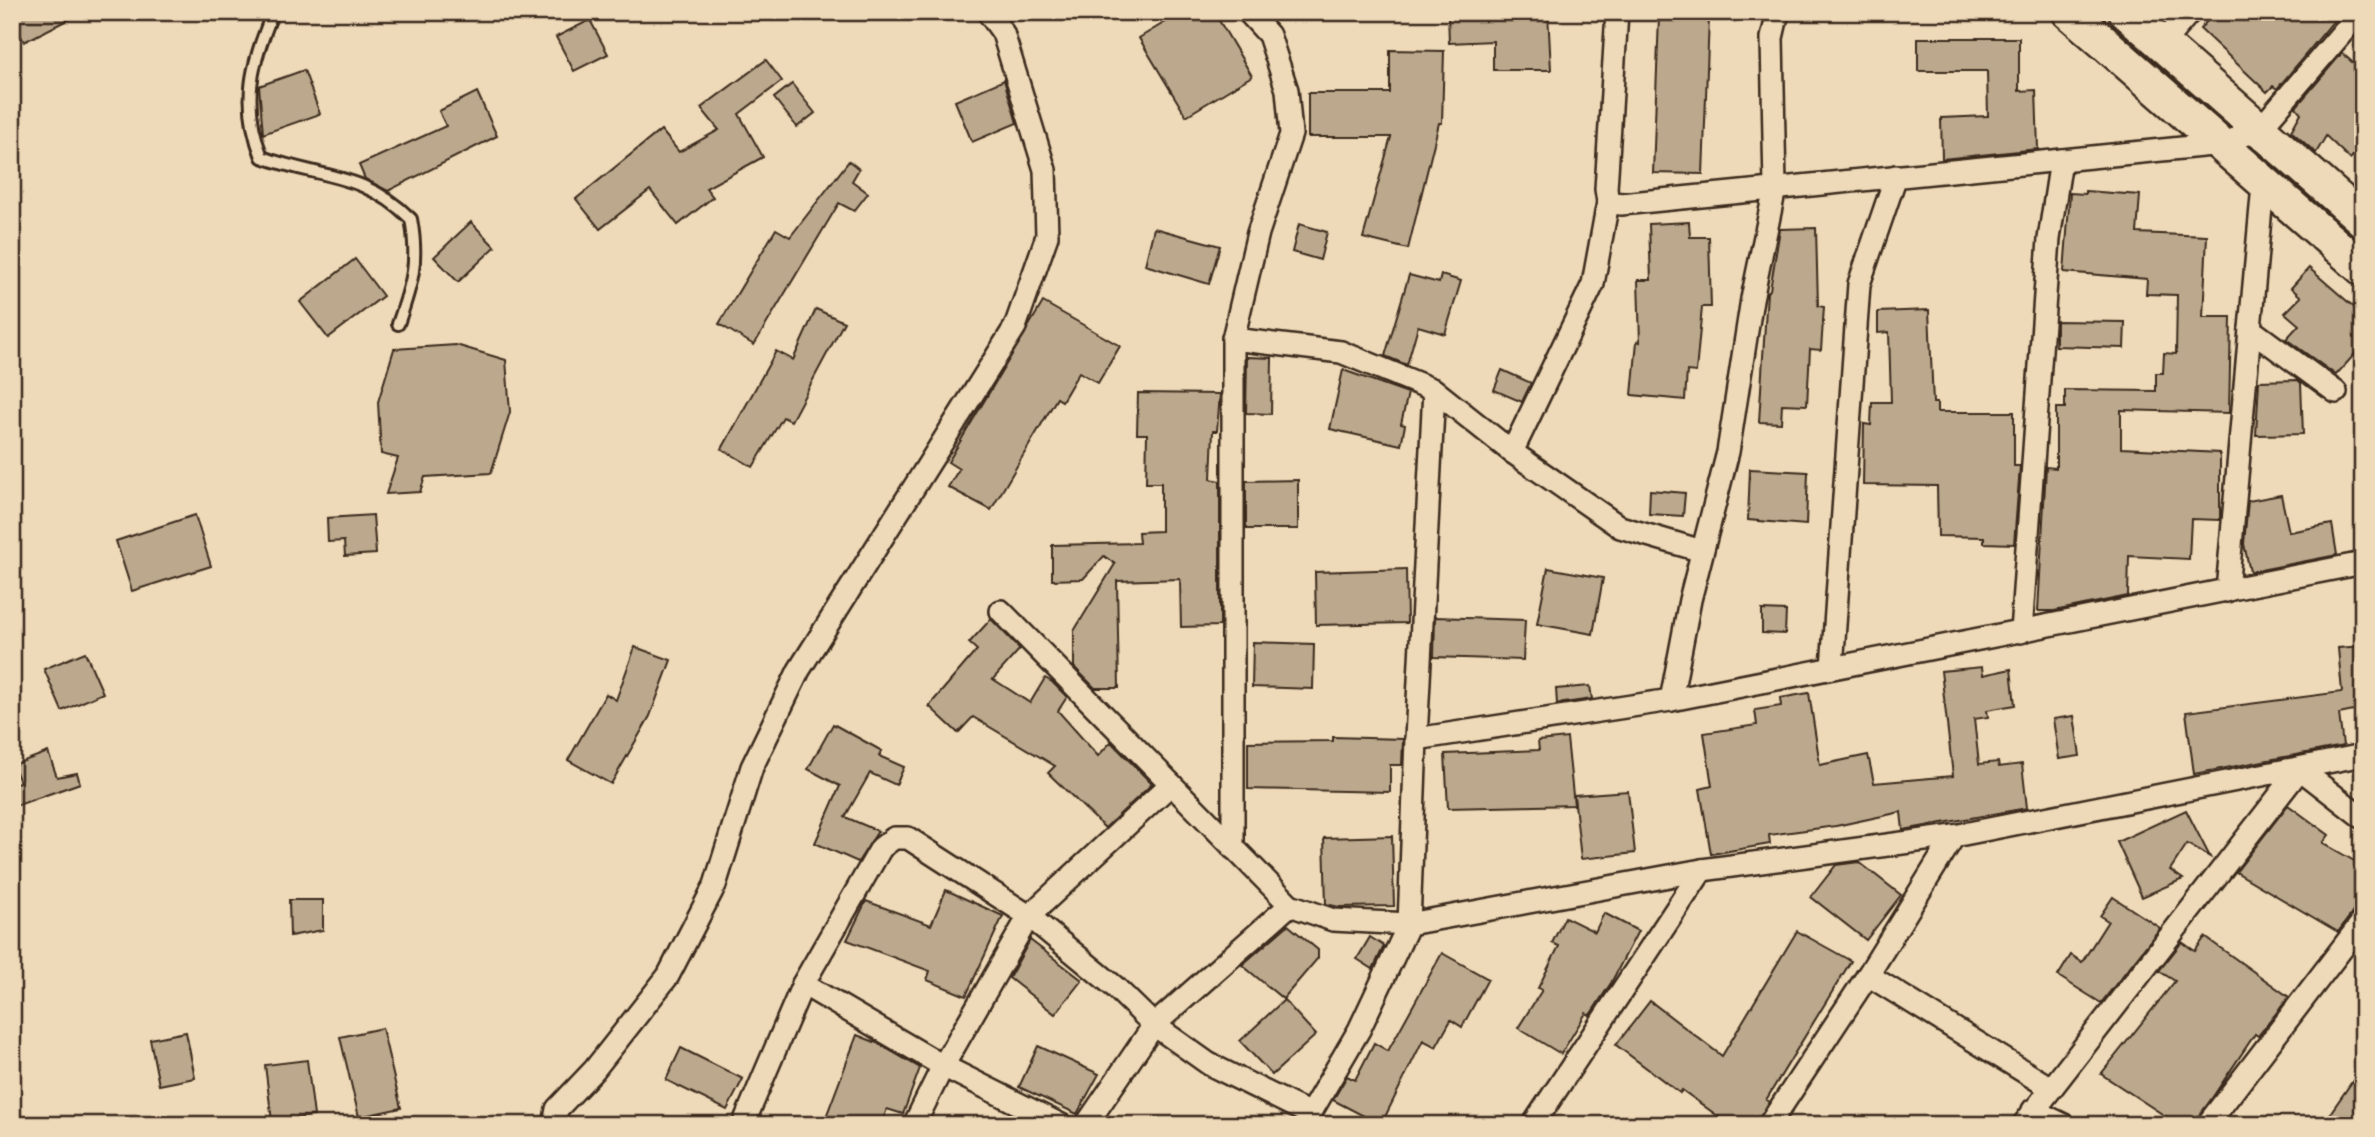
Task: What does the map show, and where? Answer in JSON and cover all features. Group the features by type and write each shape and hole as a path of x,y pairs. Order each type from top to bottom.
{"main road":[{"path":"2068,12 2222,144 2263,185 2363,269"},
{"path":"2126,12 2363,220"}],"street":[{"path":"554,1125 557,1109 594,1070 668,976 715,885 752,768 799,670 1015,327 1047,236 1045,170 1003,33 988,12"},
{"path":"1233,848 1233,339 1258,233 1291,134 1287,90 1269,35 1248,12"},
{"path":"1512,452 1592,284 1608,202 1606,189 1617,12"},
{"path":"1671,700 1690,600 1728,452 1752,299 1775,188 1772,38 1778,12"},
{"path":"2162,44 2190,12"},
{"path":"1608,202 2222,144 2260,129 2360,12"},
{"path":"2021,632 2049,239 2061,160"},
{"path":"1832,668 1859,284 1896,176"},
{"path":"2227,591 2263,185"},
{"path":"2250,328 2336,392"},
{"path":"1233,339 1341,352 1434,390 1512,452 1620,527 1702,551"},
{"path":"743,1125 803,984 881,848 894,838 908,838 1029,916 1115,987 1154,1025 1209,1064 1308,1119 1359,1030 1409,924 1434,390"},
{"path":"1416,739 1671,700 2363,563"},
{"path":"1001,611 1290,905 1334,920 1409,924 1702,870 1954,836 2363,755"},
{"path":"2300,769 2363,818"},
{"path":"2064,1125 2028,1117 2300,769"},
{"path":"914,1125 943,1066 1029,916 1171,784"},
{"path":"1769,1125 1868,975 1954,836"},
{"path":"1533,1125 1702,870"},
{"path":"1086,1125 1154,1025 1290,905"},
{"path":"2207,1125 2363,921"},
{"path":"1868,975 2049,1087"},
{"path":"803,984 943,1066 1060,1125"}],"lane":[{"path":"273,12 259,45 249,96 251,129 262,157 298,170 340,176 371,187 411,219 417,250 413,283 398,324"}],"building":[{"path":"12,12 83,12 24,42 12,19"},
{"path":"1182,12 1214,12 1252,76 1186,116 1139,38"},
{"path":"1448,12 1548,12 1551,70 1493,70 1493,41 1449,43"},
{"path":"2215,12 2341,12 2277,89 2273,86 2267,92 2200,29"},
{"path":"1659,17 1709,18 1703,174 1653,173"},
{"path":"590,20 608,54 574,71 556,37"},
{"path":"1918,38 2019,38 2019,91 2036,90 2038,149 1942,159 1941,118 1988,116 1987,71 1918,71"},
{"path":"1390,50 1444,51 1442,123 1439,123 1408,249 1363,238 1391,137 1308,137 1308,93 1390,93"},
{"path":"2342,53 2363,72 2363,145 2350,159 2326,136 2316,153 2291,131 2301,113 2296,107"},
{"path":"766,60 782,81 739,114 763,157 706,188 713,197 678,225 650,190 600,229 576,199 661,130 679,152 719,130 701,108"},
{"path":"304,70 320,114 263,134 259,86"},
{"path":"1004,80 1017,123 972,142 955,101"},
{"path":"792,84 815,113 797,127 774,98"},
{"path":"477,92 497,136 388,191 365,179 359,165 446,126 439,111"},
{"path":"849,161 859,169 852,181 868,193 854,211 839,203 754,345 719,324 776,229 790,237"},
{"path":"2085,191 2140,195 2137,233 2207,236 2203,317 2231,317 2229,413 2121,410 2121,448 2220,453 2220,520 2191,519 2189,559 2129,556 2128,596 2054,611 2038,611 2046,467 2056,468 2056,408 2065,408 2065,390 2156,391 2156,373 2163,373 2164,353 2176,354 2177,295 2146,294 2147,279 2064,272 2070,193 2085,194"},
{"path":"471,222 495,247 458,282 434,257"},
{"path":"1689,222 1690,237 1709,237 1711,307 1702,307 1696,372 1687,371 1685,400 1632,395 1637,341 1640,342 1638,280 1651,280 1649,224"},
{"path":"1299,224 1327,232 1320,260 1292,252"},
{"path":"1154,228 1220,246 1209,284 1145,265"},
{"path":"1816,228 1818,306 1824,307 1821,350 1810,349 1807,405 1782,404 1781,423 1759,422 1767,292 1770,290 1780,229"},
{"path":"355,259 383,296 328,338 300,302"},
{"path":"2309,268 2363,315 2363,345 2336,375 2286,339 2299,325 2285,313 2301,297 2291,288"},
{"path":"1409,275 1439,283 1441,275 1461,281 1445,334 1418,326 1407,365 1385,356"},
{"path":"1043,302 1120,346 1098,383 1079,372 1062,401 1057,398 991,510 948,487 959,469 948,462"},
{"path":"816,309 844,322 791,421 783,417 753,467 722,449 776,351 793,360"},
{"path":"1929,310 1933,403 1937,403 1937,412 2014,412 2014,466 2020,466 2014,544 1984,543 1984,537 1938,536 1937,486 1863,485 1864,424 1871,425 1872,402 1891,402 1889,332 1878,333 1878,312"},
{"path":"2056,321 2125,322 2124,348 2056,346"},
{"path":"456,345 506,360 510,412 491,473 425,477 420,492 386,494 398,458 381,454 378,402 394,349"},
{"path":"1247,357 1272,358 1271,414 1246,413"},
{"path":"1343,370 1408,393 1401,424 1405,425 1401,445 1330,429"},
{"path":"1502,370 1531,383 1522,402 1494,390"},
{"path":"2298,380 2301,383 2303,434 2256,435 2259,381"},
{"path":"1138,393 1220,394 1217,431 1213,431 1211,479 1220,481 1220,626 1181,627 1180,579 1117,581 1119,688 1095,688 1074,667 1074,631 1115,564 1104,556 1083,579 1052,580 1052,545 1139,543 1138,532 1161,531 1161,483 1146,483 1147,434 1137,434"},
{"path":"1750,469 1808,472 1806,525 1748,520"},
{"path":"1298,480 1298,529 1246,529 1246,481"},
{"path":"1650,490 1685,493 1683,516 1649,514"},
{"path":"2281,495 2289,532 2332,524 2337,555 2250,572 2244,544 2248,501"},
{"path":"195,515 211,566 132,591 116,541"},
{"path":"373,515 376,554 345,556 344,541 328,542 327,518"},
{"path":"1548,568 1603,578 1593,634 1537,624"},
{"path":"1406,569 1407,623 1316,625 1315,572"},
{"path":"1762,610 1786,611 1785,634 1762,633"},
{"path":"1435,617 1525,620 1523,660 1434,657"},
{"path":"991,619 1020,649 993,679 1030,703 1045,678 1052,682 1067,697 1058,711 1098,756 1111,742 1152,784 1105,828 1048,773 1055,766 973,717 958,733 929,706 977,650 969,643"},
{"path":"1253,642 1314,644 1313,689 1252,687"},
{"path":"2363,646 2363,709 2339,714 2343,746 2194,774 2186,712 2342,692 2338,648"},
{"path":"635,647 671,660 650,716 611,784 568,760 606,694 616,700"},
{"path":"85,652 103,693 62,711 44,669"},
{"path":"1982,667 1983,675 2011,669 2015,705 1987,710 1988,717 1974,719 1979,764 1998,762 1999,767 2022,764 2027,808 1903,830 1901,812 1836,826 1769,835 1770,844 1711,854 1700,789 1712,786 1704,733 1757,725 1755,710 1781,706 1780,698 1809,693 1820,765 1868,755 1874,783 1953,776 1941,671"},
{"path":"1590,686 1592,699 1557,704 1556,689"},
{"path":"2074,716 2080,756 2059,759 2053,719"},
{"path":"833,724 882,751 879,756 904,767 896,785 870,773 845,817 878,831 858,862 815,843 840,786 808,769"},
{"path":"1333,737 1403,739 1402,765 1390,765 1390,792 1248,789 1248,742 1333,741"},
{"path":"1567,738 1574,805 1448,808 1445,754 1539,750 1538,741"},
{"path":"48,752 57,777 77,773 80,783 12,807 12,784 20,782 13,765"},
{"path":"1628,791 1635,853 1581,859 1574,795"},
{"path":"2288,805 2329,835 2323,843 2363,866 2363,898 2338,932 2236,872"},
{"path":"2186,810 2210,857 2187,844 2170,870 2183,879 2142,897 2117,842"},
{"path":"1392,836 1394,906 1339,907 1326,904 1324,838"},
{"path":"1859,862 1901,895 1866,940 1811,897 1836,865"},
{"path":"946,890 1003,916 966,996 927,980 930,971 847,940 866,901 931,925"},
{"path":"2113,897 2160,928 2101,1003 2058,976 2071,955 2082,962 2108,921 2100,916"},
{"path":"289,900 323,900 323,930 290,936"},
{"path":"1604,913 1638,931 1611,983 1590,1015 1586,1013 1561,1054 1518,1028 1542,990 1538,988 1559,946 1552,943 1565,917 1595,932"},
{"path":"1288,925 1318,950 1318,958 1283,999 1242,965"},
{"path":"1797,931 1851,961 1766,1100 1769,1102 1756,1125 1730,1125 1682,1090 1680,1093 1616,1045 1650,1001 1722,1056"},
{"path":"1370,937 1384,946 1373,969 1357,959"},
{"path":"2205,937 2289,997 2258,1036 2255,1034 2194,1125 2179,1125 2101,1074 2175,981 2159,971 2182,942 2195,951"},
{"path":"1030,940 1082,980 1055,1014 1009,978"},
{"path":"1442,953 1488,979 1462,1027 1451,1020 1436,1047 1423,1040 1381,1125 1333,1100 1347,1076 1355,1080 1374,1043 1388,1051"},
{"path":"1284,1000 1316,1035 1272,1075 1240,1041"},
{"path":"382,1028 401,1108 359,1117 340,1037"},
{"path":"186,1032 195,1078 159,1085 150,1039"},
{"path":"857,1035 877,1043 920,1068 903,1114 887,1109 881,1125 823,1125"},
{"path":"1038,1046 1099,1074 1077,1114 1019,1087"},
{"path":"681,1048 743,1079 727,1110 666,1080"},
{"path":"307,1060 314,1116 272,1121 265,1065"},
{"path":"2363,1066 2363,1125 2322,1125"}]}
